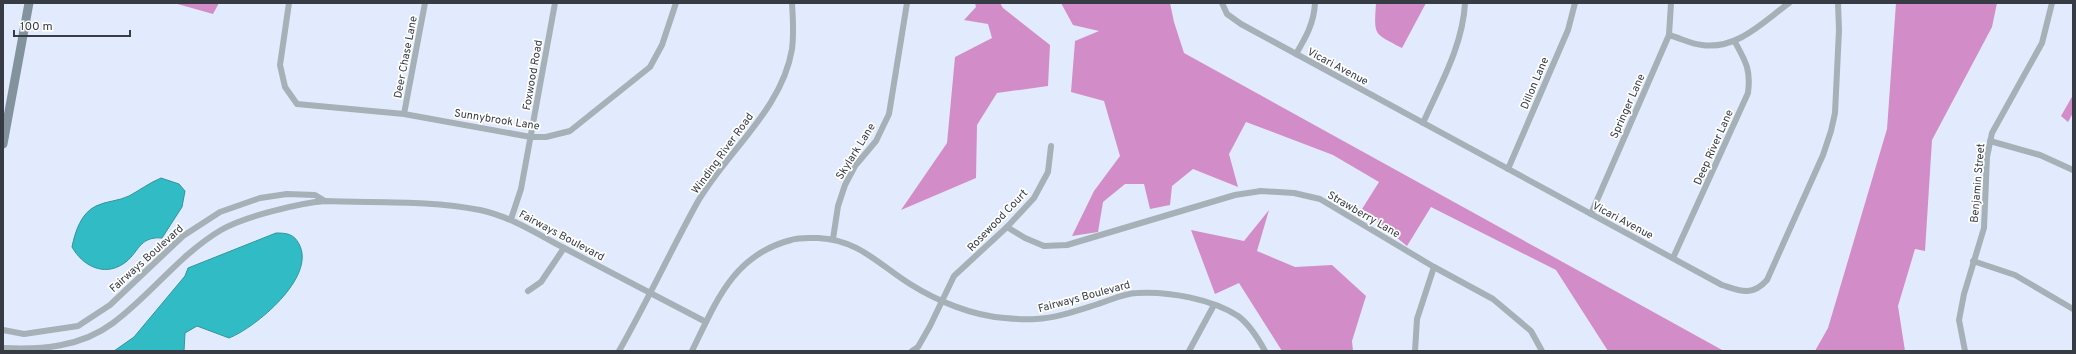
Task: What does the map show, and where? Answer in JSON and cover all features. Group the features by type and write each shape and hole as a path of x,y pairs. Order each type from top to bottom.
{"street":[{"path":"3,144 29,3"},
{"name":"Sunnybrook Lane","path":"289,3 280,65 285,87 297,104 404,114 531,137 546,137 570,131 650,67 662,45 676,3"},
{"name":"Deer Chase Lane","path":"404,114 425,3"},
{"name":"Foxwood Road","path":"511,219 521,189 555,3"},
{"name":"Winding River Road","path":"620,351 652,293 698,202 716,174 772,101 785,75 792,48 792,3"},
{"name":"Skylark Lane","path":"833,239 838,206 845,185 855,166 876,140 889,114 907,3"},
{"name":"Vicari Avenue","path":"1222,3 1227,14 1240,24 1722,285 1742,292 1760,288 1767,280 1823,155 1835,113 1839,30 1838,3"},
{"path":"1296,54 1308,35 1314,16 1315,3"},
{"path":"1423,123 1451,61 1459,36 1465,3"},
{"name":"Dillon Lane","path":"1508,169 1568,30 1574,3"},
{"name":"Springer Lane","path":"1591,214 1669,35 1671,3"},
{"path":"1669,35 1701,45 1718,46 1735,42 1789,3"},
{"name":"Benjamin Street","path":"1965,351 1959,320 1973,261 1984,228 1987,157 1992,133 2042,43 2052,3"},
{"name":"Deep River Lane","path":"1673,258 1748,93 1750,76 1744,59 1735,42"},
{"path":"1990,141 2040,155 2073,170"},
{"name":"Rosewood Court","path":"917,350 954,276 1007,227 1034,198 1048,172 1051,146"},
{"name":"Strawberry Lane","path":"1007,227 1025,238 1044,246 1067,245 1235,195 1261,191 1294,193 1320,199 1434,267 1493,299 1531,331 1542,351"},
{"name":"Fairways Boulevard","path":"3,330 24,334 78,326 110,305 183,236 220,212 260,198 287,194 315,195 325,201"},
{"name":"Fairways Boulevard","path":"3,348 29,350 49,348 88,337 112,324 184,257 221,230 242,220 309,202 325,201 453,205 482,210 511,219 706,322"},
{"name":"Fairways Boulevard","path":"692,351 706,322 732,276 748,261 762,252 793,239 833,239 846,242 867,253 908,283 942,300 963,309 999,318 1035,320 1069,313 1136,293 1191,297 1214,305 1239,317 1260,342 1265,351"},
{"path":"528,291 541,282 564,248"},
{"path":"1973,261 2015,275 2073,309"},
{"path":"1415,351 1414,343 1417,319 1434,267"},
{"path":"1190,351 1214,305"}],"shaded area":[{"path":"174,3 219,3 213,14"},
{"path":"975,3 1000,3 1003,8 1050,45 1048,86 997,93 977,125 976,178 901,210 947,143 955,57 992,38 988,24 964,20 976,7"},
{"path":"1061,3 1170,3 1174,22 1184,53 1724,351 1608,351 1556,270 1431,207 1407,246 1362,209 1379,182 1333,155 1246,122 1229,154 1238,187 1193,169 1172,186 1170,205 1150,209 1144,184 1125,184 1103,202 1098,232 1072,236 1094,191 1120,156 1104,101 1071,92 1075,41 1099,31 1073,25"},
{"path":"1376,3 1426,3 1402,48 1385,39 1377,32 1375,22"},
{"path":"1896,3 1997,3 1992,27 1932,140 1925,251 1915,249 1898,306 1905,351 1815,351 1828,328 1887,129"},
{"path":"2073,95 2073,113 2068,122 2061,116"},
{"path":"1269,210 1257,251 1295,267 1332,265 1366,296 1352,341 1353,351 1282,351 1239,283 1215,294 1191,230 1244,241"}],"water":[{"path":"161,178 179,184 185,191 182,207 162,238 154,238 143,243 128,260 115,268 101,269 87,264 81,259 72,247 77,229 86,213 100,204 129,196"},
{"path":"276,233 290,235 295,238 299,244 302,257 299,271 292,286 280,300 253,324 229,338 197,326 185,333 184,351 114,351 134,337 185,276 188,268"}]}
